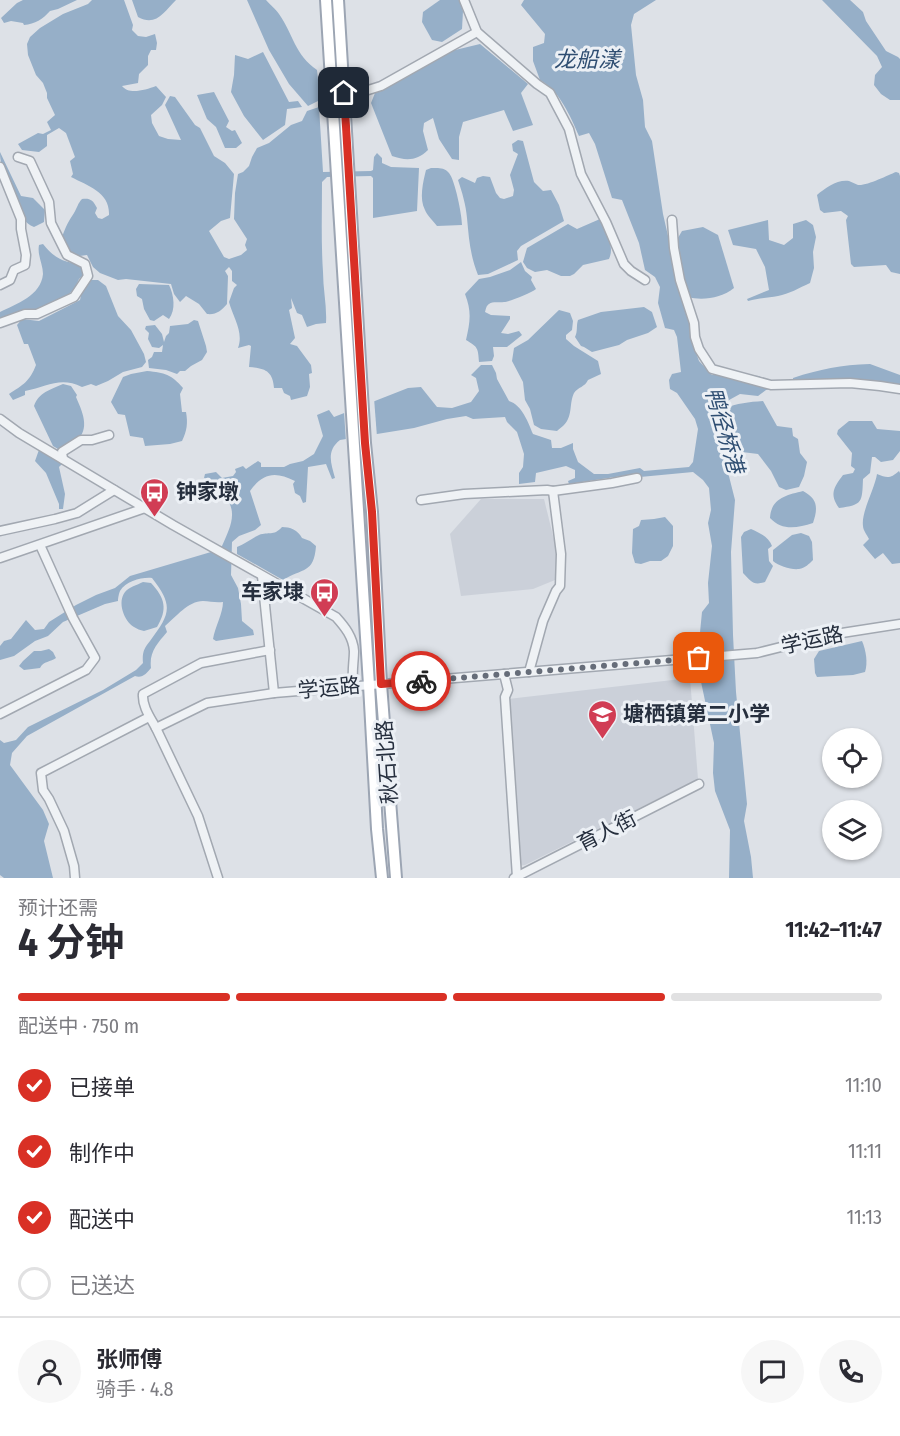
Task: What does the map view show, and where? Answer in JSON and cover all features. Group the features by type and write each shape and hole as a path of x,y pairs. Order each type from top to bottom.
{"main road":[{"name":"秋石北路","path":"326,0 377,829 382,878"},
{"name":"秋石北路","path":"338,0 365,443 372,512 381,684 396,878"}],"street":[{"path":"464,0 477,32 550,93 569,129 581,174 606,222 624,264 631,272 645,280"},
{"path":"344,93 365,91 381,86 477,32"},
{"path":"0,323 25,314 37,314 74,297 88,276 85,264 67,255 51,224 49,201 30,161 18,157"},
{"path":"0,167 21,219 26,255 25,265 14,270 10,280 0,285"},
{"path":"672,220 680,280 694,323 695,338 712,369 771,385 850,383 900,389"},
{"path":"0,419 114,490 336,617 348,630 354,650 352,674 354,686"},
{"path":"63,459 62,452 81,440 92,440 109,435"},
{"path":"421,500 464,495 552,491 637,478"},
{"path":"0,531 77,513 114,490"},
{"path":"529,672 543,621 560,586 561,554 552,491"},
{"path":"0,558 145,508"},
{"path":"0,714 86,669 95,658 73,618 40,545"},
{"path":"262,576 274,693"},
{"name":"学运路","path":"156,728 207,703 274,693 757,653 829,635 900,624"},
{"path":"218,878 198,816 149,717 142,701 143,694 201,663 270,650"},
{"path":"504,674 508,690 505,698 515,877"},
{"path":"75,878 64,831 43,790 41,773 149,717"},
{"name":"育人街","path":"515,877 699,784"}],"shaded area":[{"path":"481,499 544,499 557,552 555,580 533,589 461,596 450,534"},
{"name":"塘栖镇第二小学","path":"690,678 698,779 525,865 518,866 507,699"}],"water":[{"path":"23,0 77,0 50,11 42,19 32,24 24,25 11,21 4,23 1,18"},
{"path":"92,0 124,0 133,25 132,30 138,36 146,37 155,34 156,50 151,50 148,65 139,74 138,83 122,86 133,91 156,86 166,97 162,105 151,115 152,123 159,136 181,140 165,105 170,96 175,97 195,125 200,128 214,156 225,163 234,174 230,218 221,221 209,231 224,257 229,259 247,250 245,245 247,239 234,219 238,174 249,166 257,148 269,143 291,125 302,121 307,111 319,107 323,172 371,171 377,153 382,158 382,163 391,167 419,168 417,211 373,218 373,178 371,176 327,177 322,182 322,249 326,323 307,327 302,315 297,313 291,298 292,308 289,310 295,338 290,344 297,346 311,365 312,373 309,374 310,387 307,396 291,400 282,388 274,388 270,374 260,368 249,367 251,346 238,348 239,330 229,302 237,285 232,281 232,271 229,267 225,271 228,276 227,304 218,312 207,314 199,304 186,296 180,302 171,284 118,280 100,273 93,267 87,255 72,257 62,237 79,202 82,199 91,200 97,208 95,213 98,218 102,219 109,215 106,201 97,191 71,177 73,174 70,161 75,157 66,133 59,128 47,135 47,146 39,152 22,150 18,144 38,133 43,134 51,130 47,122 55,115 43,83 36,75 28,55 27,44 30,37 63,14 88,4"},
{"path":"132,0 176,0 159,17 144,20 138,17"},
{"path":"247,0 266,0 278,12 299,51 317,70 320,100 308,106 289,84 269,50"},
{"path":"440,0 459,0 463,11 462,29 442,42 432,40 422,22 423,12"},
{"name":"龙船漾","path":"524,0 656,0 634,14 631,25 636,75 643,100 645,127 652,141 663,214 688,315 691,338 699,361 712,375 759,376 765,380 776,381 777,387 766,390 758,396 740,394 720,405 713,413 735,500 731,552 733,635 747,804 744,821 753,878 729,878 730,830 715,791 714,743 697,663 702,612 709,603 708,583 712,546 708,523 711,510 709,488 693,472 640,477 635,474 569,484 568,481 575,478 575,470 566,466 536,473 535,482 519,484 519,473 523,467 524,454 517,432 505,417 473,419 466,416 414,428 340,440 331,453 335,478 332,479 326,464 308,467 306,502 303,503 300,496 295,493 293,484 295,481 288,478 275,475 265,477 255,485 250,491 261,525 232,542 231,575 238,588 242,621 253,630 254,635 216,641 213,639 223,602 203,601 192,604 165,626 167,632 154,648 151,668 146,674 140,677 135,676 27,736 12,753 10,765 43,810 49,824 44,841 53,878 4,878 0,875 0,740 4,743 16,740 28,727 103,690 136,670 143,663 145,648 162,624 167,610 166,603 152,578 139,579 123,588 118,601 105,604 63,622 48,636 35,641 14,656 0,660 0,646 4,641 11,639 26,620 35,630 44,629 49,622 76,605 115,588 130,576 211,552 222,546 231,521 231,509 224,496 204,478 205,474 216,472 222,478 233,476 235,469 243,466 246,469 258,461 261,467 284,467 303,461 314,454 323,436 317,415 329,410 334,417 408,388 421,387 437,407 452,408 471,402 479,391 476,378 471,375 481,365 492,365 509,401 521,410 533,434 551,440 552,448 561,448 573,443 578,462 594,474 608,474 640,468 644,471 689,467 693,462 698,429 695,419 677,393 670,389 669,380 672,374 681,372 677,337 674,330 665,328 658,303 660,287 655,277 645,270 639,243 622,200 612,198 595,144 589,133 579,136 559,97 540,80 533,61 533,47 544,43 545,34 521,5"},
{"path":"822,0 850,0 863,12 866,21 886,51 900,59 900,100 890,100 881,94 874,85 875,75 882,67 877,56"},
{"path":"480,44 528,84 521,93 533,125 513,131 504,110 463,122 459,137 459,160 452,159 439,139 433,118 424,123 423,131 428,150 411,159 392,156 371,103 375,93 451,51"},
{"path":"263,52 289,102 298,101 302,107 287,109 285,125 263,140 244,116 231,92 235,55 248,59"},
{"path":"214,92 229,121 226,127 232,131 235,130 242,143 236,148 225,148 216,127 207,119 197,95"},
{"path":"518,140 523,141 534,182 543,191 551,190 564,221 521,246 517,251 518,260 488,274 478,275 469,240 466,208 458,180 462,177 475,183 477,178 490,177 500,198 513,196 514,190 510,175 518,154 513,151 512,144"},
{"path":"0,152 21,196 33,198 45,210 44,222 34,227 19,212 0,159"},
{"path":"441,168 449,173 458,198 462,225 437,226 426,212 422,201 422,190 426,170"},
{"path":"896,172 900,176 900,274 891,272 886,265 854,267 851,264 846,220 848,216 841,211 824,213 820,210 817,195 840,181 862,185"},
{"path":"600,219 610,244 609,259 583,265 570,276 561,276 547,270 535,272 527,268 523,262 527,248 568,224 577,229"},
{"path":"768,220 769,240 784,245 793,238 793,224 806,220 813,225 816,237 813,252 814,268 810,283 794,291 748,301 747,299 769,290 765,267 756,249 733,245 728,230"},
{"path":"703,227 718,235 734,288 706,299 688,297 675,243 682,231"},
{"path":"43,244 61,260 85,264 88,271 68,295 47,307 0,322 0,312 27,298 38,288 43,274 39,245"},
{"path":"521,262 525,271 532,277 531,280 536,289 510,301 491,303 485,312 491,315 510,316 501,333 519,331 522,335 507,347 493,347 492,361 479,362 477,348 466,340 470,317 465,294 479,279 510,270"},
{"path":"98,280 106,286 118,316 131,330 146,362 142,367 123,372 96,386 91,384 82,387 67,382 54,383 25,391 25,395 13,400 9,394 26,382 36,365 28,344 24,344 17,325 22,319 39,321 80,300 84,283"},
{"path":"139,284 169,285 174,302 169,319 163,315 154,321 150,320 142,299 137,296 136,289"},
{"path":"644,307 652,312 657,327 648,333 619,345 592,352 581,346 575,337 578,320 601,312"},
{"path":"559,310 570,313 573,321 572,330 566,335 566,339 598,361 601,374 588,380 577,389 574,393 569,418 557,431 541,429 534,425 525,400 523,382 512,361 514,348 528,340"},
{"path":"194,320 198,321 206,346 207,352 202,360 177,374 149,368 148,360 154,352 162,352 163,345 159,348 152,347 146,326 155,325 162,334 164,342 170,326 188,324"},
{"path":"870,364 900,375 900,385 869,381 793,381 793,378 840,366"},
{"path":"147,371 167,375 183,388 180,394 182,412 186,412 187,423 182,441 145,446 143,438 130,436 125,415 118,414 111,402 123,377"},
{"path":"63,384 71,386 77,395 84,425 81,436 76,441 58,449 53,446 34,406 42,394"},
{"path":"763,401 777,426 792,428 793,436 798,439 800,453 807,462 799,487 786,490 779,487 771,471 758,454 742,452 733,446 732,434 724,419 724,409 738,404"},
{"path":"849,421 872,421 877,429 900,431 900,451 893,460 881,462 872,457 870,473 863,479 860,501 857,504 839,508 833,495 835,487 843,475 853,473 855,469 851,466 852,453 837,434 838,430"},
{"path":"40,447 63,463 59,467 65,494 63,509 59,509 46,473 35,461"},
{"path":"899,471 900,563 892,564 883,553 875,559 863,545 869,539 863,520 877,474 888,477"},
{"path":"803,491 812,497 816,504 813,523 785,527 770,518 773,506 781,498"},
{"path":"665,517 673,526 673,546 668,556 661,561 635,563 632,553 633,529 639,526 641,520"},
{"path":"282,527 294,529 302,538 316,546 310,566 283,580 237,554 237,547 259,535 276,532"},
{"path":"751,529 766,538 772,546 768,549 769,561 773,566 765,582 761,583 752,582 743,573 741,537 744,532"},
{"path":"801,533 809,536 812,542 813,560 805,567 796,569 773,561 773,550 792,535"},
{"path":"143,582 151,583 156,588 164,609 157,627 144,631 130,624 122,606 125,592"},
{"path":"862,641 866,656 865,672 817,677 814,659 819,651"},
{"path":"49,649 56,658 43,664 40,668 24,670 19,666 34,651"}],"pier":[{"path":"374,398 377,437 346,442 344,411"}],"way so far":[{"path":"421,681 699,658"}],"place":[{"name":"钟家墩","path":"155,518"},
{"name":"车家埭","path":"325,618"},
{"name":"塘栖镇第二小学","path":"602,740"}],"route":[{"path":"344,93 381,684 421,681"}],"water label":[{"name":"鸭径桥港","path":"725,430"}]}
